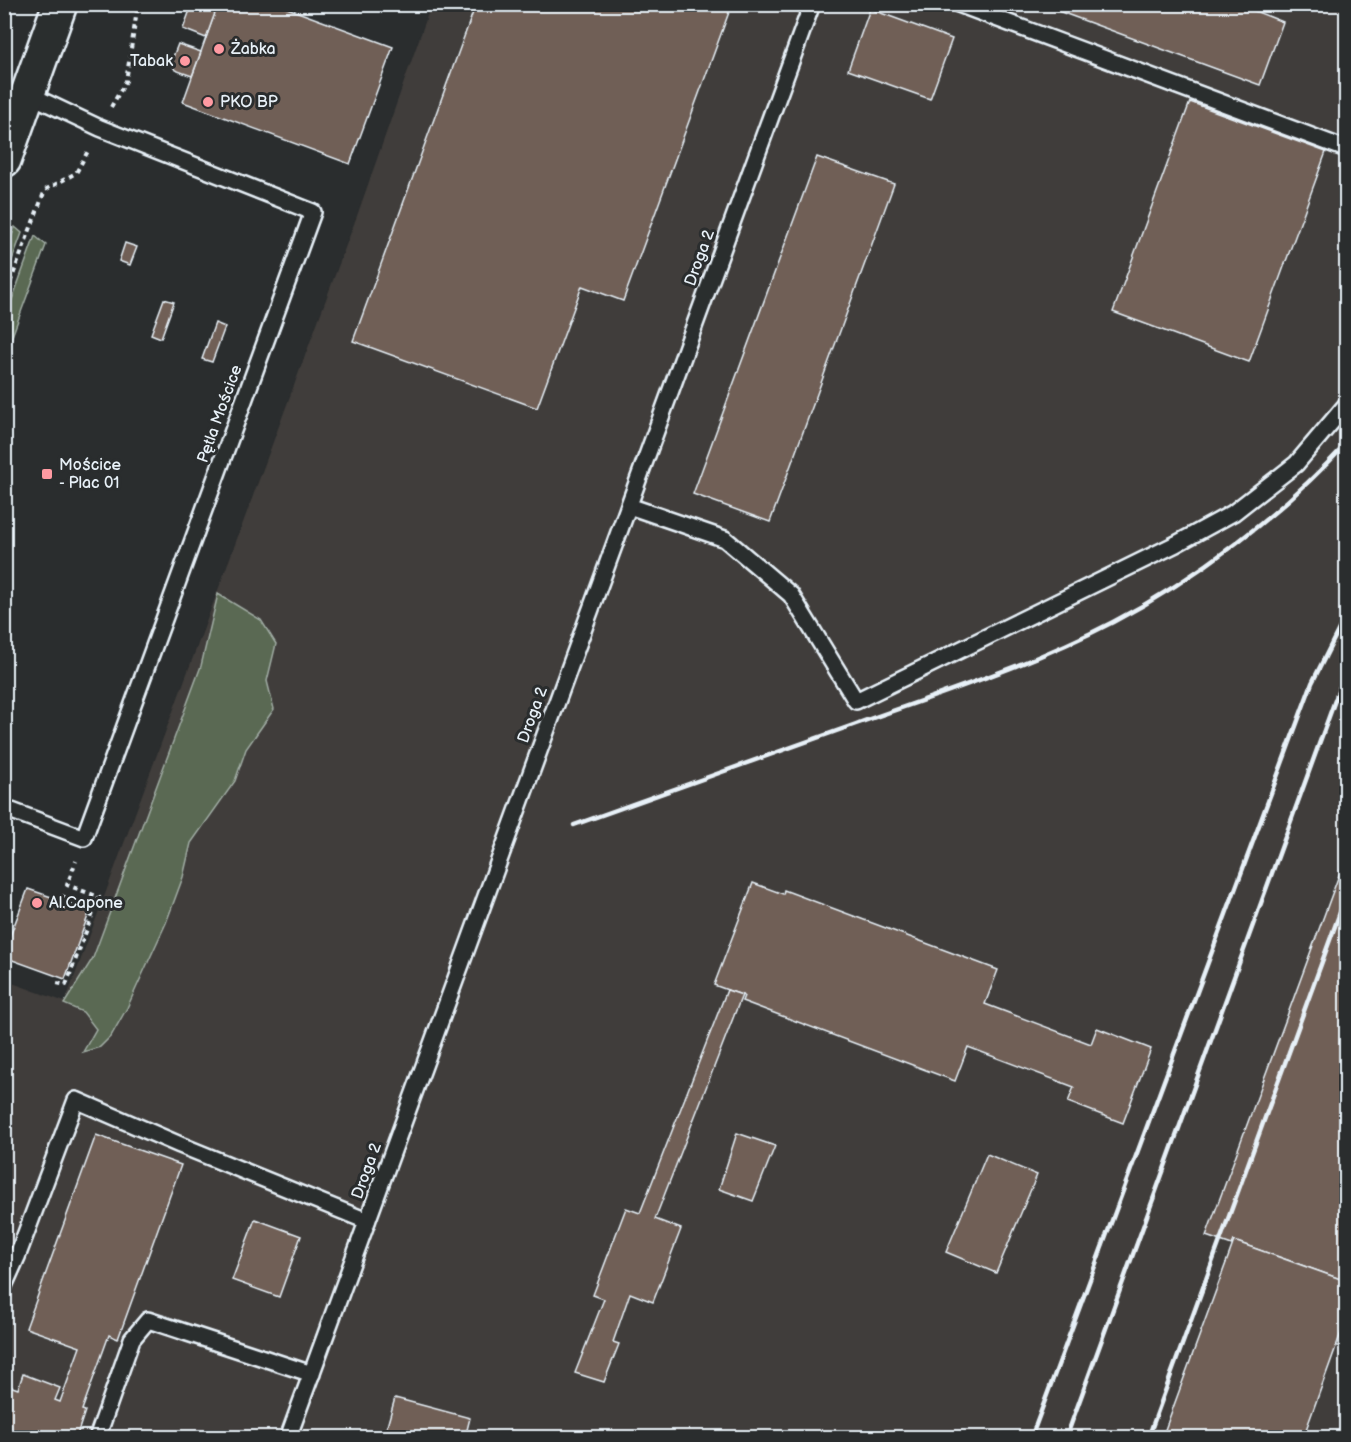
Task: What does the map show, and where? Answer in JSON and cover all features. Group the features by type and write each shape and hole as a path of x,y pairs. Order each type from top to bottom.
{"main road":[{"path":"4,160 28,94 54,6"}],"lane":[{"name":"Droga 2","path":"288,1437 812,4"},
{"path":"958,4 1347,149"},
{"name":"Pętla Mościce","path":"28,94 100,128 313,212 84,838"},
{"path":"629,506 725,540 791,595 856,701 1144,560 1233,513 1296,464 1347,405"},
{"path":"4,808 84,838"},
{"path":"4,1286 76,1100 368,1221"},
{"path":"97,1437 132,1339 148,1320 312,1374"}],"path":[{"path":"126,81 138,4"},
{"path":"4,299 45,190 76,173"},
{"path":"57,983 66,986 99,897 67,885 84,838"}],"shaded area":[{"path":"431,5 1346,5 1346,1437 5,1437 4,980 65,1002 358,213"}],"green space":[{"path":"15,227 22,233 5,279 5,255"},
{"path":"35,236 46,245 5,355 5,319"},
{"path":"218,594 261,620 276,644 267,681 274,709 246,749 235,781 191,843 183,877 166,923 127,1008 111,1036 100,1047 83,1052 96,1029 83,1012 64,1004 93,958 201,666"}],"building":[{"path":"218,4 276,4 393,47 350,164 183,102"},
{"path":"476,4 732,4 623,301 582,286 537,408 353,341"},
{"path":"1039,4 1237,4 1283,22 1260,85"},
{"path":"198,6 215,13 206,38 183,29 190,10"},
{"path":"870,9 952,39 930,99 848,70"},
{"path":"178,44 201,52 192,76 175,70 171,62"},
{"path":"1190,102 1326,152 1249,362 1113,312"},
{"path":"817,157 894,184 770,522 693,494"},
{"path":"125,243 137,247 130,265 119,261"},
{"path":"164,299 174,302 161,338 151,334"},
{"path":"215,323 225,327 212,362 202,359"},
{"path":"1346,856 1346,1281 1234,1241 1232,1245 1206,1236"},
{"path":"753,883 783,894 784,890 998,970 985,1004 1091,1044 1097,1028 1151,1049 1123,1123 1068,1102 1074,1087 968,1047 955,1081 742,1001 744,996 714,985"},
{"path":"28,889 60,900 62,895 65,896 63,902 87,910 89,904 92,905 65,979 4,957"},
{"path":"727,990 742,995 655,1219 681,1229 653,1302 630,1293 613,1342 619,1344 604,1382 575,1373 604,1299 593,1295 626,1208 640,1213"},
{"path":"737,1133 775,1146 753,1201 719,1189"},
{"path":"96,1135 181,1165 118,1339 109,1335 82,1410 85,1411 76,1438 4,1438 4,1384 18,1389 23,1374 60,1388 55,1400 60,1402 80,1347 26,1328"},
{"path":"987,1154 1037,1175 996,1273 946,1252"},
{"path":"255,1219 301,1236 279,1297 232,1280"},
{"path":"1234,1241 1346,1281 1346,1319 1303,1438 1162,1438"},
{"path":"395,1398 470,1418 465,1438 412,1438 386,1430"},
{"path":"510,1430 534,1438 507,1438"}],"railway":[{"path":"574,825 986,678 1050,652 1113,622 1176,585 1237,543 1294,495 1346,444"},
{"path":"1031,1438 1312,683 1346,615"},
{"path":"1066,1438 1346,670"},
{"path":"1148,1438 1346,896"}],"place":[{"name":"Żabka","path":"219,49"},
{"name":"Tabak","path":"185,61"},
{"name":"PKO BP","path":"208,102"},
{"name":"Mościce - Plac 01","path":"47,474"},
{"name":"Al.Capone","path":"37,903"}]}
